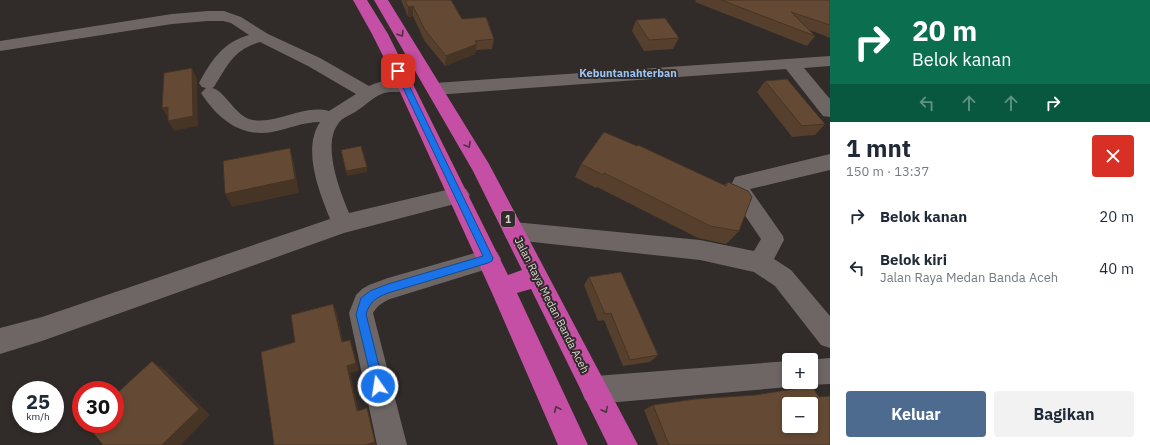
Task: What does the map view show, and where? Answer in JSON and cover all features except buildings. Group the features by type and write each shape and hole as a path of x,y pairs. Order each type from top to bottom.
{"highway":[{"path":"360,0 384,43 459,195 503,287 573,445"},
{"name":"Jalan Raya Medan Banda Aceh","path":"381,0 436,89 482,169 623,445"},
{"path":"503,287 537,276"}],"street":[{"path":"0,46 172,20 208,16 224,16 236,20 262,37 314,62 368,93"},
{"path":"262,37 238,45 222,59 214,70 209,88 218,103 238,120 252,126 263,126 319,115 332,118"},
{"path":"436,89 830,61"},
{"path":"790,63 830,111"},
{"path":"343,224 330,193 322,144 327,127 332,118 350,107 368,93 381,87 405,86"},
{"path":"760,263 773,240 772,236 740,192 742,183 830,162"},
{"path":"0,341 36,331 343,224 379,216 429,200 459,195"},
{"path":"514,231 700,250 760,263 783,278 830,336"},
{"path":"392,445 361,314 364,302 373,294 488,258"},
{"path":"818,372 830,371"},
{"path":"595,390 782,375"}],"district":[{"name":"Kebuntanahterban","path":"628,73"}],"route":[{"path":"378,386 361,314 364,302 373,294 488,258 398,71"}]}
